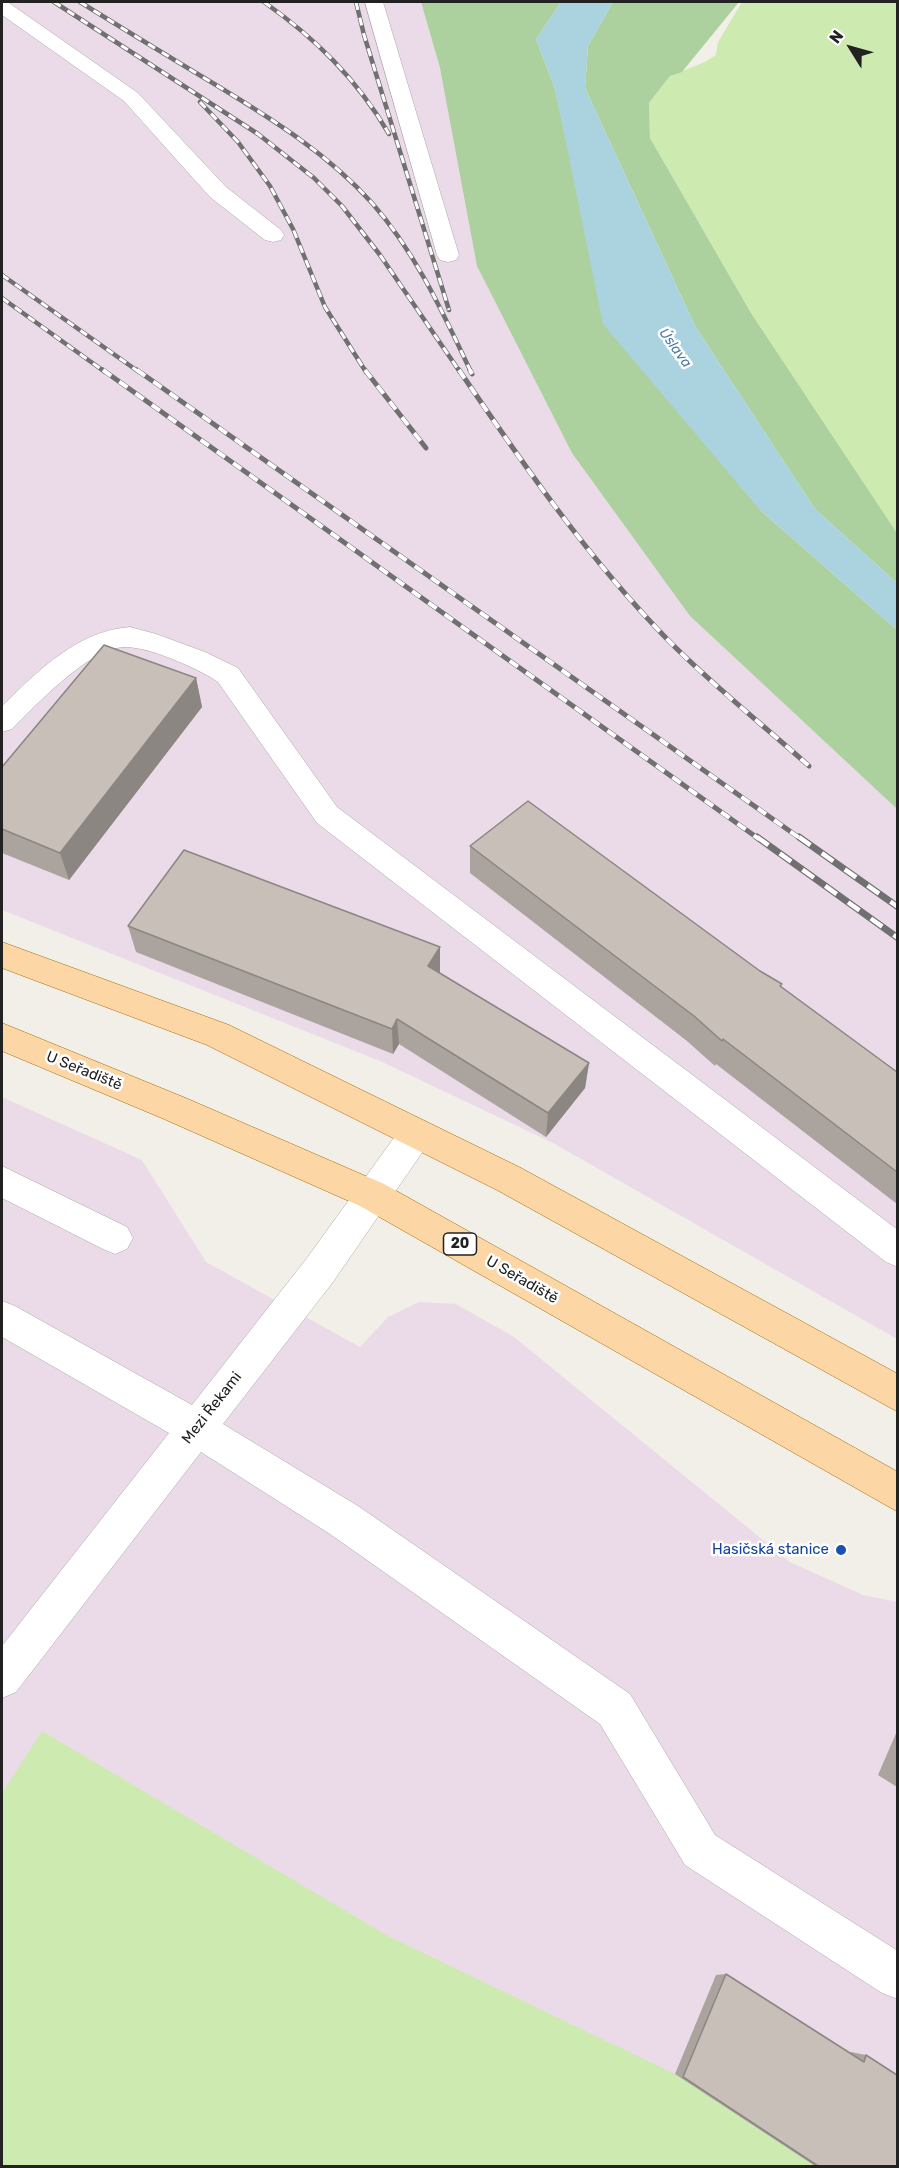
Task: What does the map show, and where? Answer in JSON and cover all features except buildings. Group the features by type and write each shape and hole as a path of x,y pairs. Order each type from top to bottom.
{"main road":[{"path":"2,955 218,1035 509,1179 897,1394"},
{"name":"U Seřadiště","path":"2,1037 176,1109 372,1195 897,1493"}],"street":[{"path":"374,2 448,255"},
{"path":"2,7 130,97 218,192 273,235"},
{"path":"2,722 65,665 92,646 109,640 128,636 214,665 228,675 327,815 897,1251"},
{"name":"Mezi Řekami","path":"2,1678 320,1270 416,1134"},
{"path":"2,1181 114,1238"},
{"path":"2,1318 196,1428 344,1520 615,1709 700,1850 897,1977"}],"shaded area":[{"path":"2,2 421,2 440,68 690,616 897,809 897,1339 553,1143 380,1061 2,910"},
{"path":"2,1097 142,1160 206,1262 360,1347 388,1317 419,1302 456,1304 514,1337 790,1562 863,1595 898,1602 897,2166 2,2166"}],"green space":[{"path":"421,2 561,2 536,39 555,89 574,176 760,510 897,630 897,809 690,616 572,453 477,266 440,68"},
{"path":"613,2 739,2 682,72 670,76 649,103 650,138 751,313 897,533 897,583 815,509 695,326 585,88 588,46"},
{"path":"742,2 897,2 897,533 751,313 650,138 649,103 670,76 716,55 718,42"},
{"path":"42,1731 388,1936 675,2074 815,2166 2,2166 2,1793"}],"water":[{"name":"Úslava","path":"561,2 613,2 588,46 585,88 695,326 815,509 897,583 897,630 760,510 603,324 555,89 536,39"}],"railway":[{"path":"54,2 258,134 314,178 342,206 380,255 460,372"},
{"path":"80,2 278,124 318,153 355,185 388,222 402,242 439,306 471,372"},
{"path":"264,2 301,30 334,61 363,95 389,134"},
{"path":"356,2 364,35 449,310"},
{"path":"200,102 238,142 270,186 293,229 325,307 366,372"},
{"path":"2,275 139,372"},
{"path":"2,298 105,372"},
{"path":"103,370 759,839"},
{"path":"137,370 801,839"},
{"path":"365,370 426,448"},
{"path":"459,370 557,509 638,608 701,672 809,766"},
{"path":"757,837 898,938"},
{"path":"799,837 898,907"}],"place":[{"name":"Hasičská stanice","path":"841,1550"}]}
